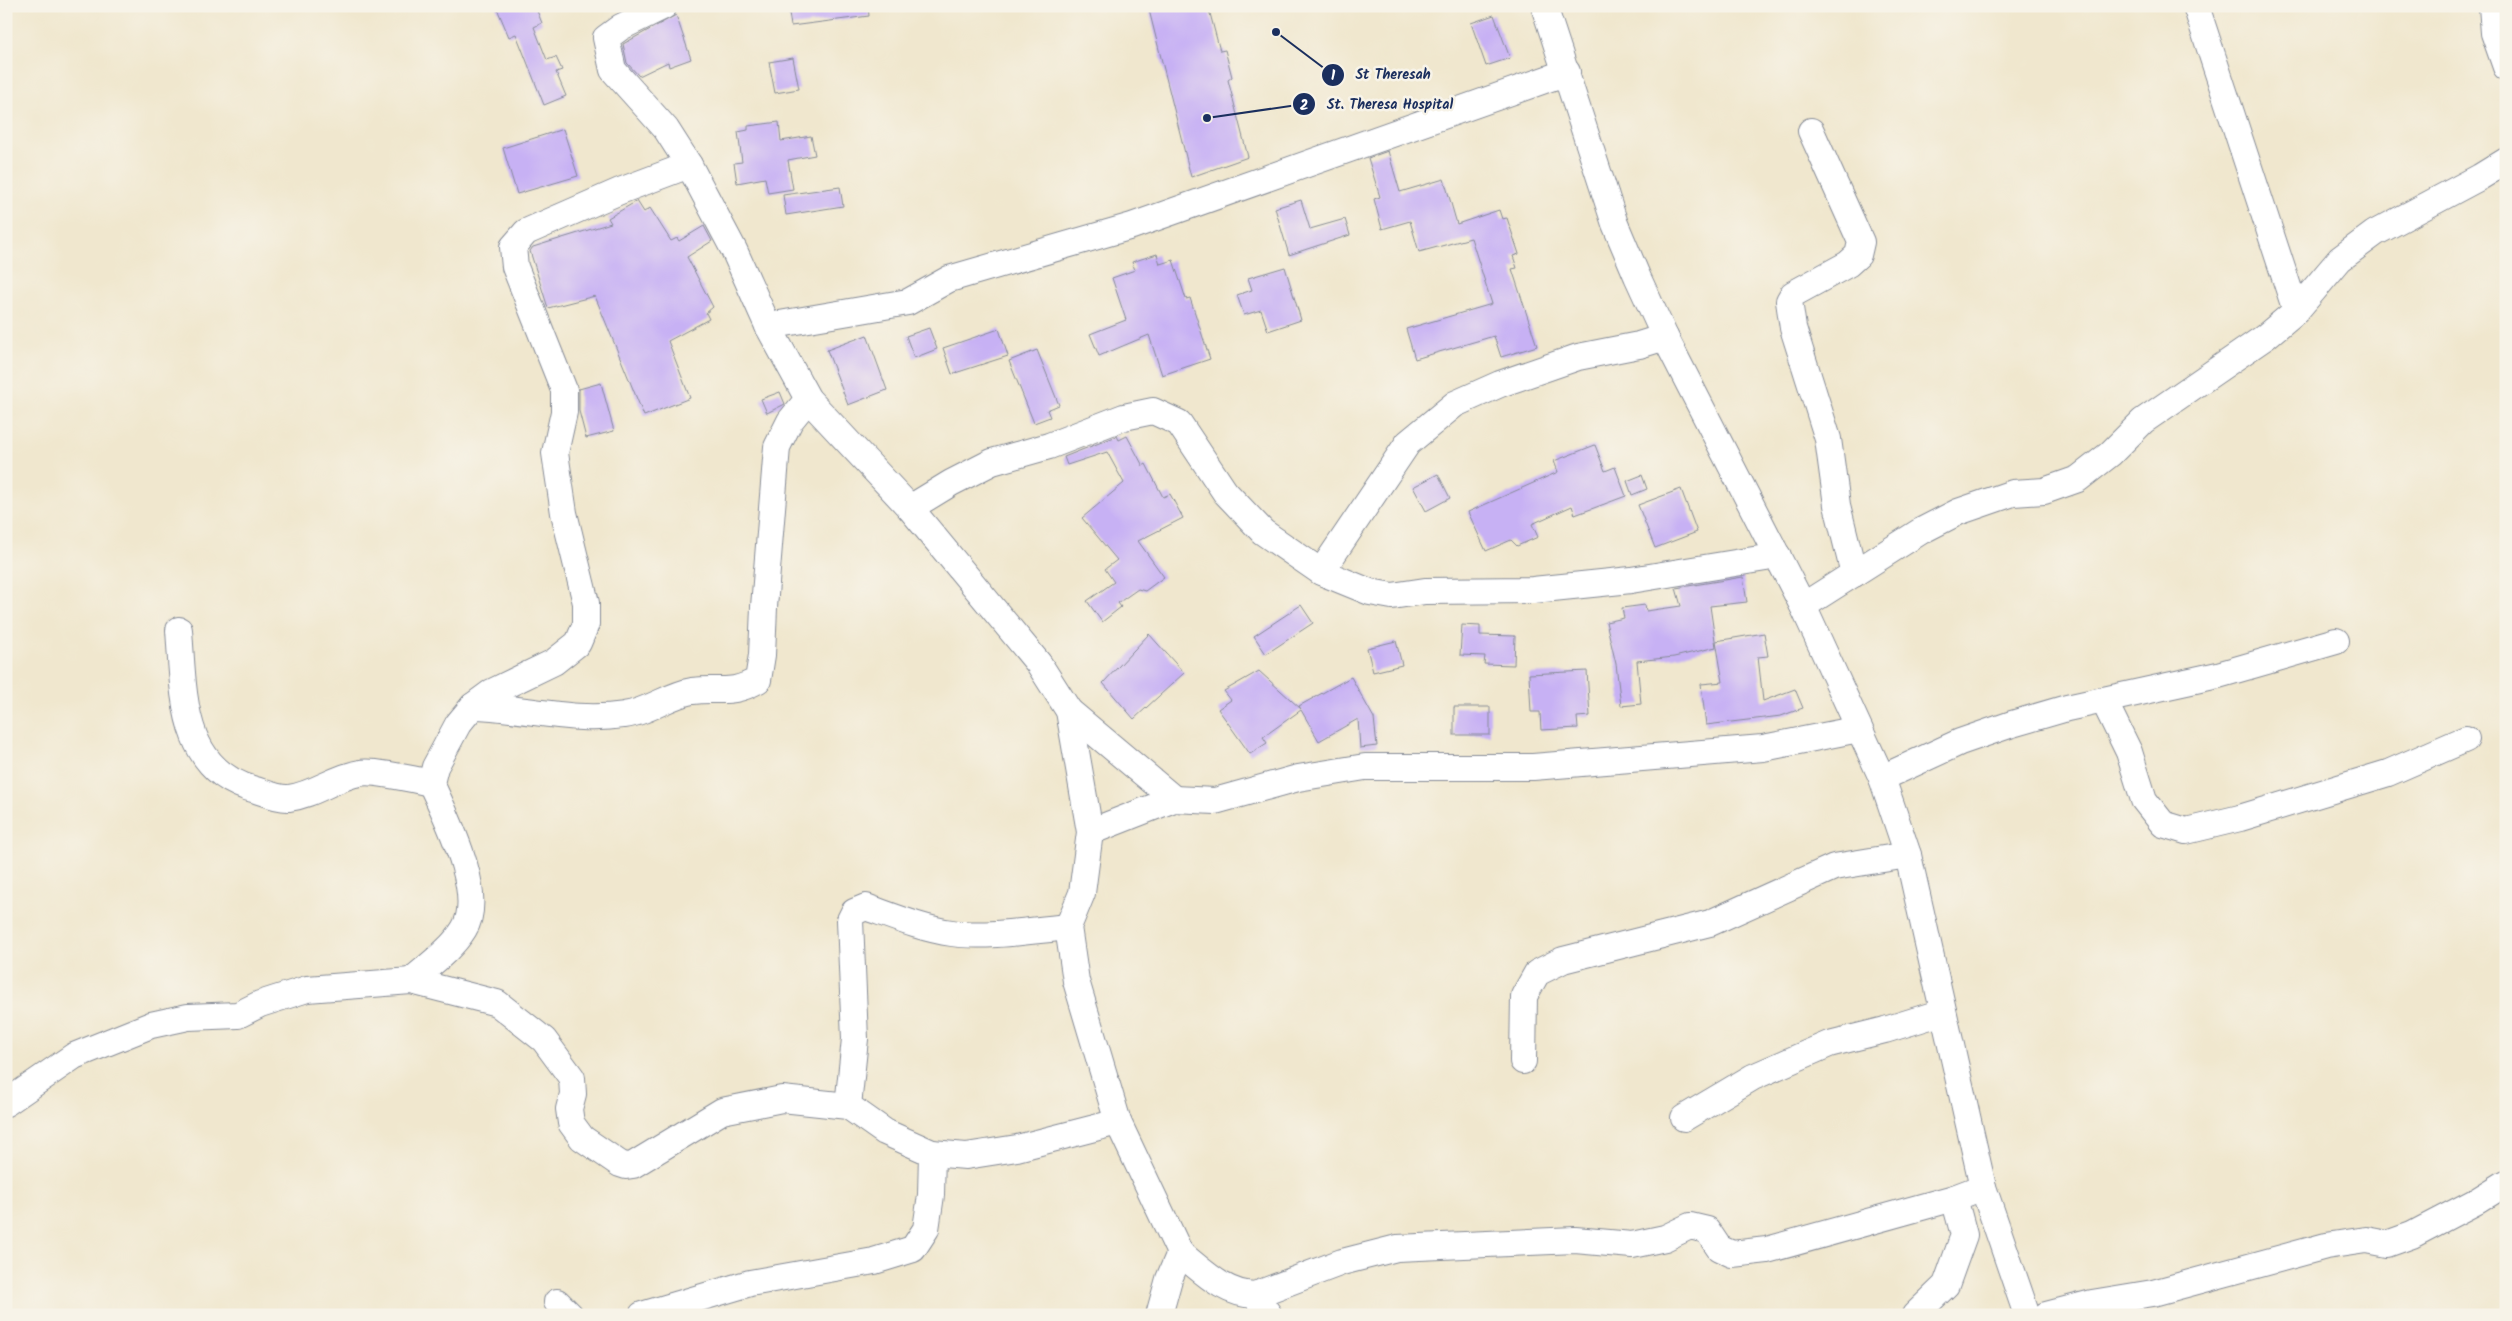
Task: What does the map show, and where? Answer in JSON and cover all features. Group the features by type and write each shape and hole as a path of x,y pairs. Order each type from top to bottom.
{"street":[{"path":"664,6 621,27 606,38 613,70 666,128 689,165 734,250 768,326 808,399 910,508 1039,664 1069,711 1174,799"},
{"path":"1544,6 1615,224 1665,337 1803,606 1882,778 1908,854 1983,1187 2027,1315"},
{"path":"2196,6 2296,310"},
{"path":"2492,6 2494,33 2506,67"},
{"path":"768,326 908,302 949,279 1132,226 1567,72"},
{"path":"1811,131 1861,242 1858,256 1848,264 1793,294 1789,301 1793,328 1828,439 1837,505 1854,574"},
{"path":"1803,606 1921,531 1958,512 2013,493 2044,490 2078,479 2110,454 2143,422 2265,337 2296,310 2340,259 2375,233 2506,161"},
{"path":"411,981 444,952 464,928 471,905 467,876 431,782 435,767 458,724 473,706 492,692 554,662 578,643 586,624 586,603 564,513 555,454 564,412 564,390 515,267 513,247 526,232 620,191 689,165"},
{"path":"1321,572 1408,442 1455,404 1500,384 1578,357 1639,345 1665,337"},
{"path":"473,706 495,706 572,718 625,715 691,691 742,689 758,680 762,655 777,447 790,422 808,399"},
{"path":"910,508 951,483 992,462 1049,446 1124,417 1153,411 1179,422 1225,492 1263,532 1321,572 1370,592 1392,596 1425,591 1533,590 1631,580 1778,556"},
{"path":"179,630 183,698 193,738 212,766 239,786 286,798 308,794 361,772 431,782"},
{"path":"1882,778 1960,742 2012,724 2067,708 2218,675 2336,641"},
{"path":"2104,701 2129,752 2144,800 2163,824 2186,831 2240,818 2388,773 2466,739"},
{"path":"1069,711 1090,832 1082,893 1068,927 1076,982 1118,1122 1180,1253 1226,1290 1262,1305 1342,1262 1397,1248 1575,1240 1632,1246 1665,1238 1690,1226 1707,1230 1719,1248 1732,1254 1767,1250 1954,1198 1983,1187"},
{"path":"1090,832 1174,799 1215,801 1298,778 1365,767 1533,767 1763,748 1859,729"},
{"path":"1523,1061 1524,996 1537,973 1563,960 1710,923 1834,867 1908,854"},
{"path":"848,1106 855,1039 850,920 854,912 866,907 915,924 953,933 1004,933 1068,927"},
{"path":"6,1103 74,1056 151,1024 188,1017 238,1015 260,1004 307,989 411,981 498,1003 544,1040 572,1078 573,1094 569,1109 571,1122 582,1138 620,1164 626,1166 633,1164 722,1111 782,1100 848,1106 884,1132 932,1153 966,1156 1017,1148 1118,1122"},
{"path":"1684,1118 1752,1077 1829,1044 1885,1030 1943,1012"},
{"path":"642,1315 750,1283 874,1261 913,1249 926,1229 931,1195 932,1153"},
{"path":"2046,1315 2092,1303 2153,1293 2326,1246 2366,1240 2387,1244 2412,1235 2477,1201 2506,1183"},
{"path":"1915,1315 1946,1285 1964,1235 1954,1198"},
{"path":"1159,1315 1169,1279 1180,1253"}],"building":[{"path":"496,6 535,6 542,23 534,27 547,60 556,57 562,70 556,72 566,96 544,105 516,34 509,37"},
{"path":"788,6 868,6 869,16 791,26"},
{"path":"1148,6 1208,6 1220,51 1225,50 1232,77 1228,80 1248,157 1191,177"},
{"path":"676,15 691,59 669,67 668,62 639,76 627,63 623,44"},
{"path":"1494,15 1510,58 1486,66 1471,23"},
{"path":"793,58 799,89 775,93 769,62"},
{"path":"779,122 781,141 811,136 815,155 788,160 793,189 768,193 765,178 737,183 734,163 742,162 738,132 748,130 748,126"},
{"path":"563,129 578,176 517,194 503,148"},
{"path":"1388,151 1400,192 1444,179 1457,224 1499,210 1502,219 1507,218 1519,254 1513,256 1517,268 1512,269 1537,346 1501,357 1494,336 1415,359 1406,329 1492,304 1471,238 1419,252 1410,221 1382,229 1374,199 1380,197 1368,158"},
{"path":"840,187 843,206 786,215 783,195"},
{"path":"1301,200 1310,229 1345,219 1350,235 1289,255 1275,208"},
{"path":"637,201 644,212 650,208 671,241 677,238 679,241 704,226 712,241 687,257 713,307 706,313 709,319 668,341 690,398 644,416 595,296 548,308 530,251 533,247 611,223 608,218"},
{"path":"1157,254 1160,264 1173,260 1186,299 1190,298 1210,359 1162,375 1149,335 1099,356 1090,334 1126,320 1112,278 1135,270 1132,262"},
{"path":"1285,267 1301,320 1268,331 1261,310 1244,315 1237,295 1252,290 1248,278"},
{"path":"929,328 937,349 914,358 906,336"},
{"path":"999,329 1008,356 952,374 943,348"},
{"path":"867,335 887,390 848,405 827,350"},
{"path":"1037,350 1059,405 1047,410 1050,417 1034,423 1009,361"},
{"path":"601,383 614,431 586,438 579,411 579,389"},
{"path":"780,392 785,404 767,413 761,399"},
{"path":"1117,436 1119,440 1127,436 1143,466 1146,464 1163,497 1170,494 1183,518 1138,541 1164,577 1145,591 1138,589 1118,603 1121,607 1102,622 1087,601 1114,582 1105,569 1117,560 1082,518 1124,483 1107,452 1067,465 1064,457"},
{"path":"1595,445 1605,471 1615,467 1626,496 1575,515 1572,506 1532,524 1538,537 1517,546 1511,540 1486,551 1468,512 1558,472 1554,461"},
{"path":"1438,474 1450,498 1426,511 1413,487"},
{"path":"1642,475 1647,489 1632,495 1627,481"},
{"path":"1681,489 1697,532 1655,548 1638,505"},
{"path":"1743,577 1747,602 1710,606 1716,647 1674,657 1637,661 1641,704 1621,706 1616,664 1606,622 1624,618 1622,608 1645,605 1646,611 1681,606 1676,588"},
{"path":"1301,605 1313,623 1266,654 1254,636"},
{"path":"1462,625 1480,626 1480,635 1515,636 1514,665 1484,664 1485,656 1460,655"},
{"path":"1764,633 1768,656 1758,657 1763,701 1795,689 1803,708 1781,716 1706,725 1701,684 1723,682 1716,641"},
{"path":"1149,634 1184,673 1134,719 1103,683"},
{"path":"1396,641 1402,665 1373,672 1367,648"},
{"path":"1259,671 1301,709 1299,706 1351,677 1374,718 1377,746 1360,748 1358,719 1319,741 1301,710 1263,737 1267,743 1250,754 1218,709 1231,700 1224,691"},
{"path":"1587,671 1590,716 1577,717 1578,728 1541,730 1540,712 1531,712 1529,674"},
{"path":"1454,707 1490,707 1490,735 1454,735"}],"place":[{"name":"St Theresah","path":"1276,32"},
{"name":"St. Theresa Hospital","path":"1207,118"}]}
